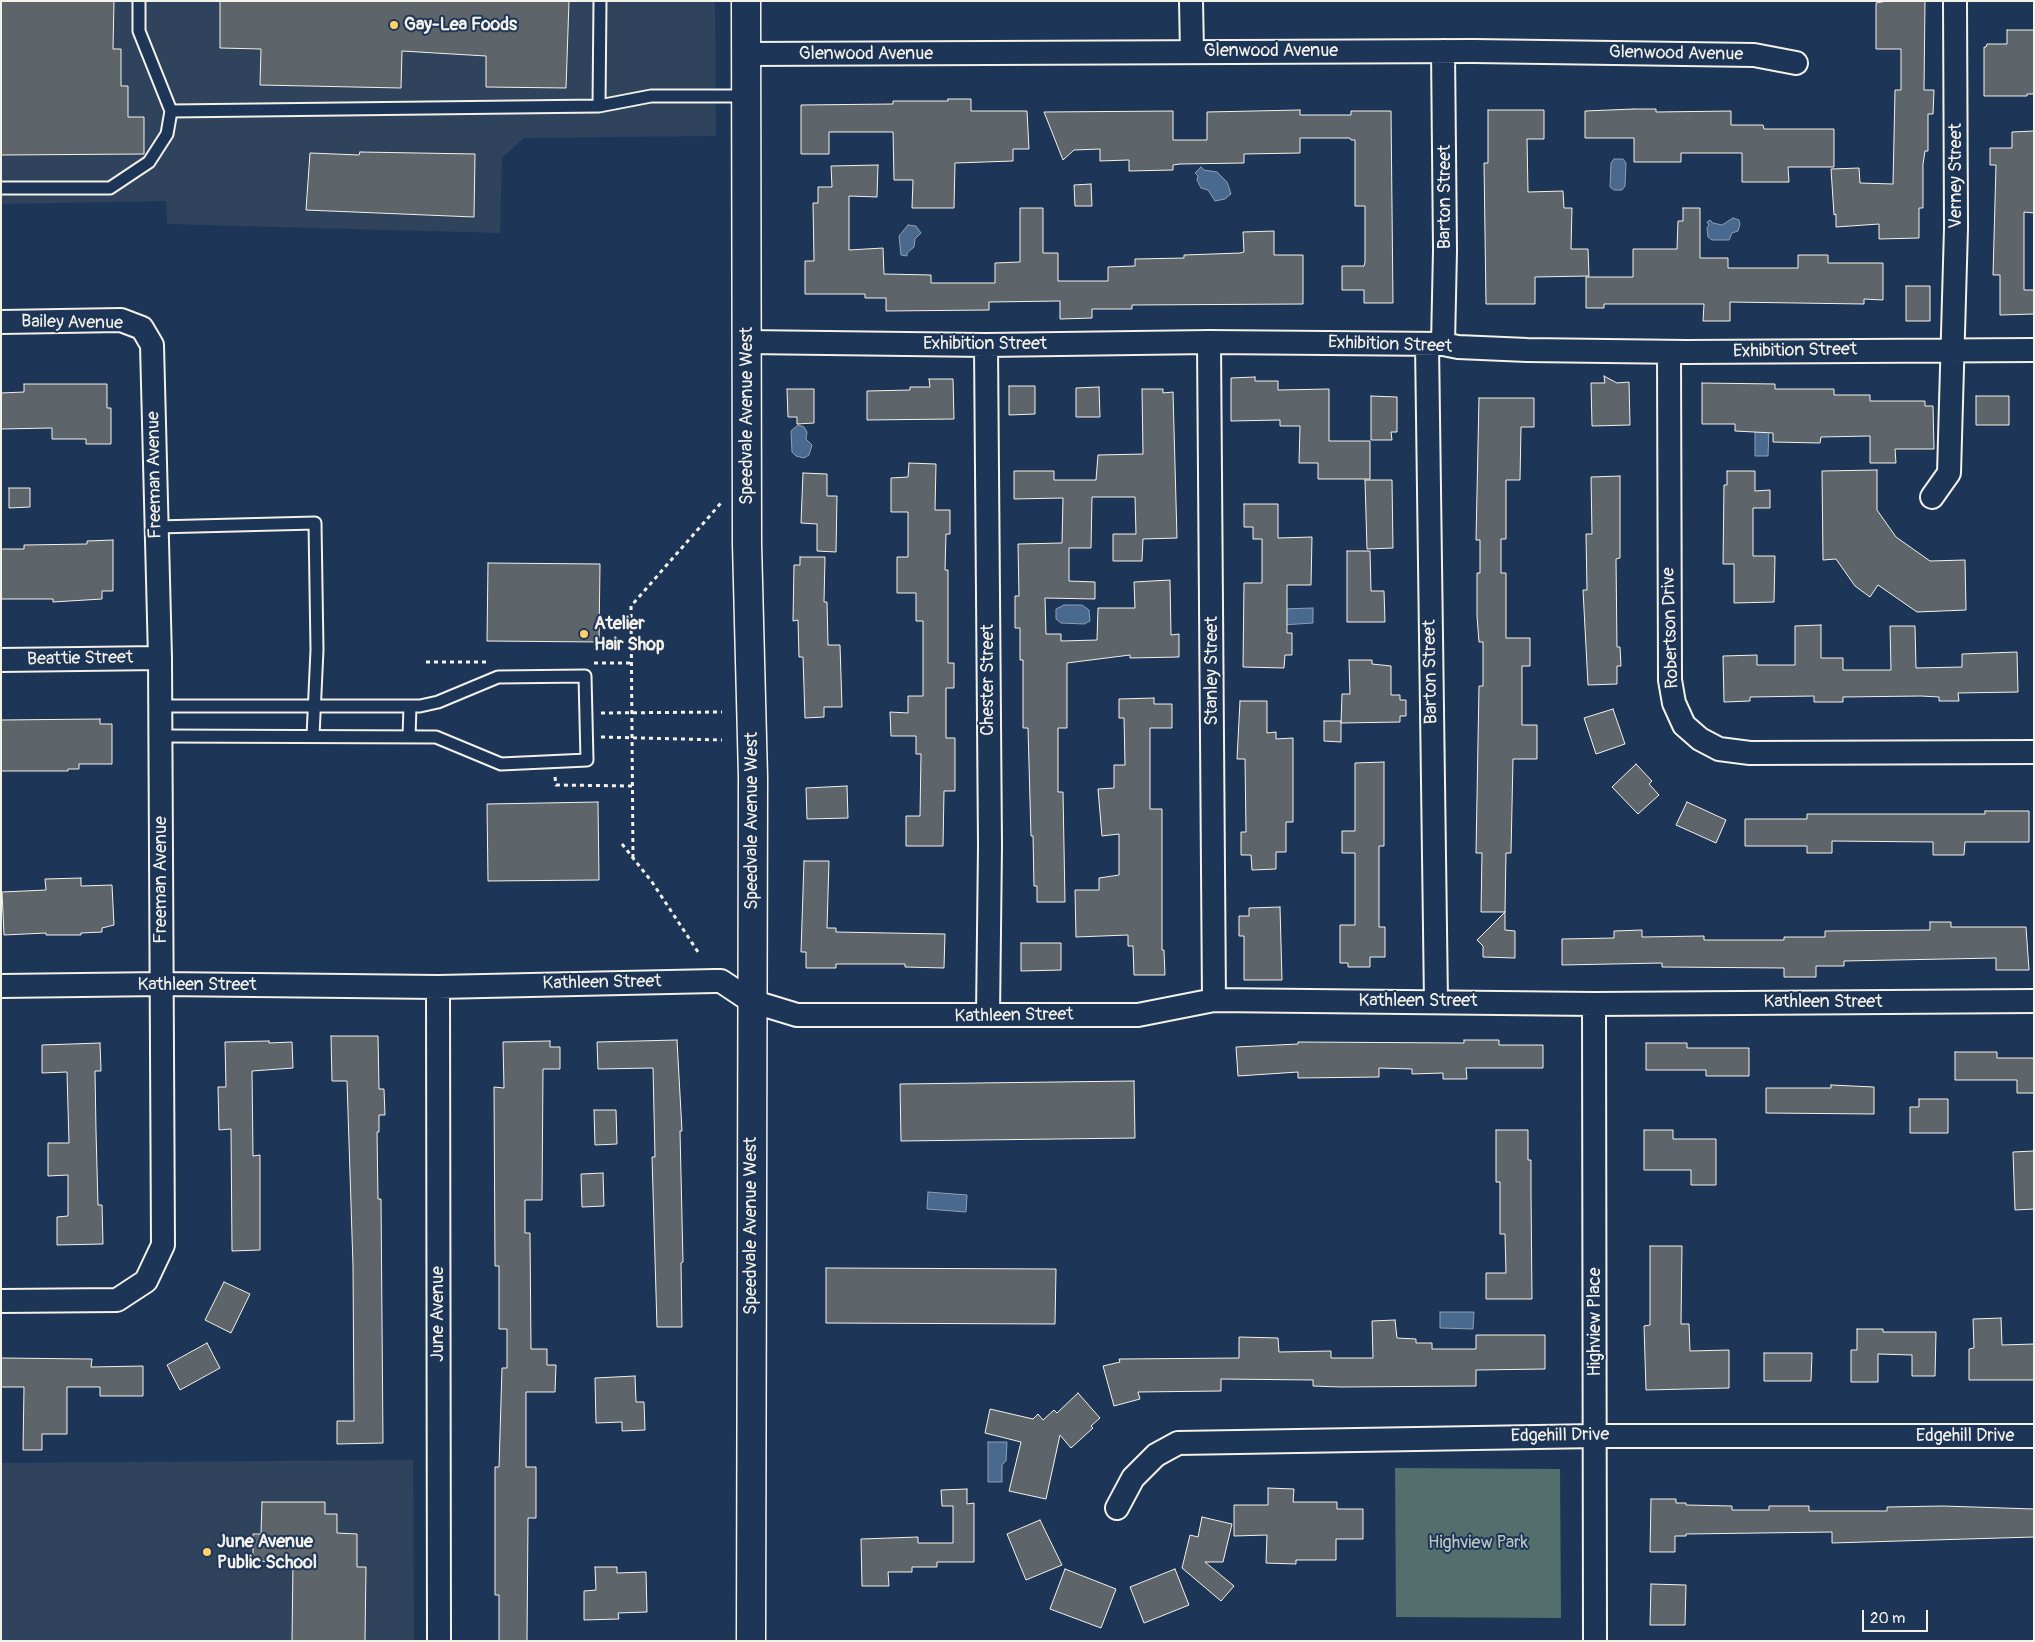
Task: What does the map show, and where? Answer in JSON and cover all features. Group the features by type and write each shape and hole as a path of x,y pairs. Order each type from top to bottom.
{"main road":[{"name":"Speedvale Avenue West","path":"746,1 747,544 753,777 751,1641"}],"street":[{"path":"1190,1 1192,52"},
{"name":"Verney Street","path":"1932,496 1950,473 1956,228 1955,1"},
{"name":"Glenwood Avenue","path":"746,54 1443,51 1754,54 1796,63"},
{"name":"Barton Street","path":"1436,1001 1434,344 1445,250 1443,51"},
{"name":"Bailey Avenue","path":"1,322 121,320 142,328"},
{"name":"Freeman Avenue","path":"1,1301 117,1300 146,1282 163,1245 160,658 152,345 142,328"},
{"name":"Exhibition Street","path":"747,342 986,345 1209,342 1434,344 1527,350 1669,352 2034,350"},
{"name":"Stanley Street","path":"1209,342 1214,1000"},
{"name":"Chester Street","path":"986,345 990,846 988,1015"},
{"name":"Robertson Drive","path":"1669,352 1670,680 1674,703 1684,725 1700,739 1719,749 1750,753 2034,752"},
{"name":"Beattie Street","path":"1,660 160,658"},
{"name":"Kathleen Street","path":"1,986 162,984 438,986 721,981 751,1002 797,1015 1138,1015 1214,1000 1594,1004 2034,1001"},
{"name":"June Avenue","path":"438,986 439,1641"},
{"name":"Highview Place","path":"1594,1004 1596,1641"},
{"name":"Edgehill Drive","path":"1117,1508 1133,1478 1156,1455 1178,1443 1596,1436 2034,1436"}],"lane":[{"path":"1,188 110,188 149,162 167,134 171,111 139,31 139,1"},
{"path":"599,106 600,1"},
{"path":"171,111 599,106 651,96 747,96"},
{"path":"156,527 315,523 317,650 313,736"},
{"path":"160,706 410,706 438,702 498,677 585,676 586,760 501,764 436,737 160,736"},
{"path":"409,737 410,706"}],"path":[{"path":"633,858 631,606 722,502"},
{"path":"585,714 722,712"},
{"path":"586,736 722,740"},
{"path":"553,762 556,785 633,786"},
{"path":"622,844 652,882 700,955"}],"shaded area":[{"path":"1,1 715,1 716,136 524,138 502,158 500,233 167,224 166,201 1,204"},
{"path":"1614,159 1623,159 1626,163 1625,186 1622,190 1614,190 1610,187 1611,163"},
{"path":"1201,167 1204,170 1217,172 1227,182 1231,194 1225,199 1215,201 1208,190 1201,188 1197,180 1198,176 1195,173"},
{"path":"1733,218 1739,220 1740,224 1738,231 1732,233 1729,240 1712,240 1708,237 1707,228 1709,225 1707,222 1710,220 1713,223 1722,225"},
{"path":"908,225 916,226 921,233 915,239 914,247 907,253 907,256 901,255 899,236"},
{"path":"798,425 804,427 807,432 806,439 812,445 809,455 804,458 796,456 792,452 791,431"},
{"path":"1755,428 1769,428 1768,456 1755,456"},
{"path":"1064,605 1082,605 1089,610 1090,621 1084,624 1061,623 1056,619 1056,609"},
{"path":"1313,608 1313,623 1282,625 1281,609"},
{"path":"928,1192 967,1195 966,1212 927,1209"},
{"path":"1440,1312 1474,1312 1473,1329 1440,1328"},
{"path":"988,1442 1007,1442 1006,1461 1002,1465 1002,1482 988,1482"},
{"name":"June Avenue Public School","path":"413,1460 414,1641 1,1641 1,1463"}],"green space":[{"name":"Highview Park","path":"1395,1468 1560,1469 1561,1618 1396,1617"}],"building":[{"path":"1,1 114,1 113,49 121,49 121,86 128,86 128,117 144,117 144,154 1,155"},
{"name":"Gay-Lea Foods","path":"220,1 569,1 566,88 486,87 486,56 402,51 401,88 260,85 261,49 220,48"},
{"path":"1887,1 1925,1 1924,90 1934,90 1933,114 1928,114 1928,151 1925,151 1923,164 1923,208 1919,208 1919,238 1879,239 1879,224 1836,227 1836,214 1834,215 1831,169 1859,168 1860,183 1893,184 1895,90 1901,90 1901,49 1876,49 1876,3"},
{"path":"2007,30 2034,30 2034,94 2027,94 2027,96 1984,96 1984,47 1987,44 2007,44"},
{"path":"948,99 971,99 971,111 1027,111 1029,149 1013,149 1013,161 955,163 954,208 912,208 913,180 894,180 893,132 829,132 829,154 801,154 801,105 893,104 893,101 948,101"},
{"path":"1656,109 1656,112 1731,111 1731,125 1763,125 1764,129 1834,129 1834,167 1788,167 1789,182 1742,182 1742,153 1681,153 1681,162 1634,162 1634,138 1585,138 1585,111"},
{"path":"1300,110 1300,115 1351,115 1351,111 1391,111 1393,303 1364,303 1364,290 1342,290 1342,266 1364,266 1365,262 1365,206 1355,206 1355,140 1350,138 1300,138 1300,153 1244,154 1244,163 1180,164 1173,165 1173,170 1129,171 1129,160 1100,161 1100,149 1074,150 1063,160 1044,112 1173,111 1173,140 1207,140 1207,112"},
{"path":"1488,110 1544,110 1544,139 1527,139 1528,192 1563,191 1564,208 1572,208 1571,249 1588,249 1589,276 1535,277 1535,304 1486,304 1484,163 1488,163"},
{"path":"2034,131 2034,213 2024,212 2024,290 2034,290 2034,314 2000,315 2000,275 1993,275 1996,165 1990,165 1990,148 2012,148 2012,132"},
{"path":"360,152 475,154 474,217 306,210 310,153 359,155"},
{"path":"878,165 877,197 849,196 849,250 883,248 884,274 931,275 931,283 995,283 995,263 1020,262 1020,208 1043,208 1043,253 1058,253 1058,281 1108,281 1108,267 1135,266 1135,259 1184,258 1184,255 1240,253 1244,252 1243,232 1274,231 1274,255 1303,255 1303,304 1132,305 1132,309 1092,309 1092,318 1060,319 1060,301 989,302 989,310 886,311 886,298 865,298 865,294 805,294 805,261 814,261 813,203 818,203 818,187 832,187 831,166"},
{"path":"1091,184 1092,206 1075,206 1074,185"},
{"path":"1683,208 1700,208 1700,258 1728,258 1728,268 1798,268 1798,255 1828,255 1828,263 1883,263 1883,300 1864,299 1864,304 1730,302 1730,321 1703,321 1704,304 1604,304 1604,308 1586,308 1586,277 1633,277 1633,249 1677,249 1678,221 1683,221"},
{"path":"1906,286 1930,286 1930,321 1906,321"},
{"path":"1604,376 1617,383 1629,382 1630,425 1592,426 1591,383 1605,383"},
{"path":"1255,377 1255,381 1278,381 1278,390 1329,389 1329,441 1370,441 1370,479 1318,479 1318,463 1299,463 1300,426 1280,426 1280,420 1231,421 1231,378"},
{"path":"929,379 953,379 954,419 867,420 867,391 910,390 910,387 930,387"},
{"path":"1702,383 1775,384 1775,389 1834,389 1834,395 1870,395 1870,401 1925,401 1925,406 1933,406 1934,449 1895,449 1896,463 1870,463 1870,436 1821,437 1820,443 1773,442 1773,433 1735,431 1735,424 1702,424"},
{"path":"24,384 107,384 107,408 111,408 111,444 86,444 86,439 52,439 52,428 1,429 1,393 24,392"},
{"path":"1009,386 1035,386 1035,414 1009,415"},
{"path":"1099,387 1100,417 1076,417 1076,388"},
{"path":"787,389 814,389 814,423 797,424 797,417 788,417"},
{"path":"1142,389 1163,389 1163,393 1173,392 1177,538 1143,539 1142,561 1113,561 1113,534 1136,534 1135,497 1092,497 1091,548 1069,548 1069,581 1095,582 1095,599 1045,598 1046,634 1061,634 1061,641 1097,640 1098,608 1135,608 1134,582 1170,580 1171,635 1179,634 1179,657 1130,658 1130,655 1067,663 1067,728 1058,728 1058,792 1063,792 1065,902 1037,902 1037,886 1034,886 1033,836 1031,836 1028,728 1023,728 1023,660 1020,660 1020,628 1015,628 1015,596 1019,596 1018,544 1062,543 1063,498 1014,499 1014,471 1054,471 1054,480 1096,480 1098,455 1143,454"},
{"path":"1371,396 1397,397 1397,432 1391,432 1392,440 1371,440"},
{"path":"1976,396 2009,396 2009,425 1976,425"},
{"path":"1479,398 1534,398 1534,427 1521,427 1520,480 1506,480 1506,539 1501,539 1501,573 1506,573 1506,638 1530,638 1530,666 1522,666 1522,725 1537,725 1537,759 1513,759 1511,853 1506,853 1505,912 1481,912 1482,853 1476,853 1479,686 1483,686 1483,642 1479,642 1477,616 1477,573 1480,573 1480,540 1476,540"},
{"path":"909,463 936,464 935,510 950,510 950,534 946,534 945,570 948,570 948,663 954,663 954,688 946,688 946,738 955,738 955,791 944,791 943,846 906,846 906,816 920,816 921,754 916,754 916,736 891,736 890,712 908,713 908,696 923,696 923,621 916,621 916,593 897,593 897,557 908,557 908,512 891,512 891,478 908,477"},
{"path":"1877,470 1877,510 1896,537 1930,561 1965,560 1966,610 1917,612 1878,585 1870,597 1855,586 1836,559 1823,560 1822,471"},
{"path":"1727,471 1755,471 1755,491 1770,490 1770,508 1753,508 1753,556 1775,556 1774,602 1734,603 1734,564 1723,564 1724,485 1727,485"},
{"path":"803,473 827,474 827,496 837,496 836,552 817,551 817,524 801,523"},
{"path":"1620,476 1620,558 1616,559 1617,647 1620,647 1621,666 1617,666 1617,684 1588,685 1583,590 1587,590 1586,534 1592,534 1591,477"},
{"path":"1365,480 1392,480 1393,548 1367,549"},
{"path":"9,488 30,488 30,507 9,508"},
{"path":"1244,504 1278,504 1278,538 1312,537 1311,585 1287,585 1287,633 1292,633 1292,655 1285,655 1284,668 1243,667 1244,583 1262,583 1262,539 1253,539 1253,527 1244,527"},
{"path":"113,540 113,591 102,591 102,599 53,602 53,599 1,599 1,549 24,549 24,545 87,544 87,541"},
{"path":"1347,551 1370,551 1371,591 1384,591 1385,622 1347,622"},
{"path":"800,557 825,557 824,602 827,602 828,645 840,645 842,707 824,707 824,717 805,718 803,657 799,657 798,620 793,621 794,565 800,565"},
{"path":"488,563 600,564 599,642 487,641"},
{"path":"1821,625 1821,658 1843,658 1843,670 1891,670 1890,626 1915,626 1916,668 1962,667 1962,654 2017,652 2018,692 1958,693 1959,701 1939,701 1939,697 1921,696 1843,697 1843,702 1814,702 1814,696 1750,697 1750,701 1724,702 1723,656 1757,655 1757,665 1795,665 1795,626"},
{"path":"1349,660 1372,660 1372,664 1391,666 1391,695 1400,695 1400,700 1406,700 1406,716 1400,716 1400,722 1341,723 1342,694 1350,694"},
{"path":"1154,698 1154,704 1172,704 1172,728 1150,728 1150,809 1162,809 1162,950 1164,950 1165,975 1134,975 1133,946 1128,946 1128,935 1076,937 1075,890 1099,890 1099,878 1119,875 1119,834 1102,836 1098,789 1114,788 1114,765 1125,765 1124,718 1119,718 1119,699"},
{"path":"1240,701 1267,701 1267,733 1276,732 1276,739 1293,738 1293,822 1286,822 1286,852 1276,852 1276,869 1252,870 1251,855 1241,855 1241,832 1246,832 1245,759 1237,759"},
{"path":"1613,709 1625,744 1596,754 1584,718"},
{"path":"100,719 100,724 112,724 112,764 79,764 79,769 68,769 68,771 1,771 1,720"},
{"path":"1324,721 1341,721 1341,742 1324,741"},
{"path":"1384,762 1384,846 1379,846 1379,927 1385,927 1385,957 1370,957 1370,967 1348,967 1348,963 1340,963 1340,925 1355,925 1355,853 1342,853 1342,831 1355,831 1355,763"},
{"path":"1636,764 1652,781 1649,784 1659,795 1638,814 1612,787"},
{"path":"847,786 848,818 807,819 806,788"},
{"path":"598,802 599,880 488,881 487,804"},
{"path":"1687,802 1726,820 1716,843 1676,825"},
{"path":"1985,811 2029,811 2029,842 1965,842 1964,855 1933,855 1933,842 1832,841 1832,853 1807,853 1807,846 1745,846 1745,819 1807,819 1807,814 1985,814"},
{"path":"804,861 829,861 827,928 836,928 836,932 945,934 944,968 905,967 905,964 836,964 836,968 806,968 806,952 801,952"},
{"path":"81,878 81,886 112,885 114,925 102,928 102,932 81,933 81,935 46,935 46,933 4,935 2,892 46,890 45,879"},
{"path":"1280,907 1282,980 1244,980 1244,936 1239,936 1239,916 1249,916 1249,908"},
{"path":"1505,912 1505,930 1515,931 1515,958 1483,957 1483,946 1477,940"},
{"path":"1930,922 1951,922 1951,927 2026,927 2029,970 1996,970 1996,958 1844,961 1844,966 1816,966 1816,977 1784,977 1784,968 1662,967 1662,963 1562,965 1562,939 1614,938 1614,931 1642,930 1642,937 1704,936 1704,940 1784,940 1784,937 1825,937 1825,931 1930,930"},
{"path":"1021,943 1061,943 1061,970 1021,971"},
{"path":"331,1036 378,1036 379,1089 384,1089 385,1115 379,1115 379,1132 377,1132 378,1199 381,1199 383,1443 337,1444 337,1421 354,1421 353,1266 347,1081 332,1081"},
{"path":"677,1040 682,1131 680,1131 683,1262 681,1263 682,1327 657,1327 652,1157 655,1157 653,1068 598,1069 597,1042"},
{"path":"1464,1040 1499,1040 1499,1045 1543,1045 1543,1068 1466,1068 1467,1079 1443,1079 1443,1073 1412,1074 1412,1069 1379,1068 1379,1077 1298,1078 1298,1072 1238,1076 1236,1047 1298,1044 1298,1042 1464,1043"},
{"path":"269,1041 269,1043 292,1042 293,1068 252,1071 253,1156 260,1155 260,1250 232,1251 231,1129 219,1130 218,1087 226,1087 225,1042"},
{"path":"550,1041 550,1047 560,1047 560,1069 543,1069 542,1200 525,1200 525,1233 530,1233 531,1349 547,1349 547,1365 556,1365 555,1392 526,1392 526,1467 536,1467 536,1518 528,1518 527,1641 499,1641 499,1595 495,1595 495,1467 499,1467 502,1368 507,1368 507,1329 499,1329 499,1266 495,1266 494,1087 504,1088 503,1042"},
{"path":"100,1043 101,1071 95,1071 98,1205 102,1205 103,1244 57,1245 57,1217 68,1216 68,1175 48,1176 48,1143 69,1143 67,1072 42,1073 42,1045"},
{"path":"1646,1043 1687,1043 1687,1048 1749,1048 1749,1076 1706,1076 1706,1070 1646,1070"},
{"path":"1955,1052 1997,1052 1997,1058 2034,1058 2034,1093 2017,1093 2017,1080 1955,1080"},
{"path":"1134,1081 1135,1138 901,1141 900,1084"},
{"path":"1831,1085 1874,1087 1874,1114 1766,1113 1766,1088 1831,1088"},
{"path":"1919,1099 1948,1099 1948,1133 1910,1133 1910,1107 1919,1107"},
{"path":"594,1110 616,1110 617,1144 595,1145"},
{"path":"1496,1130 1528,1130 1528,1160 1531,1160 1532,1299 1486,1299 1486,1273 1506,1273 1505,1234 1500,1234 1500,1182 1496,1182"},
{"path":"1644,1130 1673,1130 1673,1139 1716,1139 1716,1185 1691,1185 1691,1170 1644,1170"},
{"path":"2034,1151 2034,1209 2015,1210 2013,1152"},
{"path":"603,1173 604,1206 582,1207 581,1174"},
{"path":"1650,1246 1682,1246 1681,1324 1689,1324 1690,1351 1729,1350 1729,1388 1646,1390 1644,1326 1650,1325"},
{"path":"826,1268 1056,1269 1055,1324 826,1323"},
{"path":"224,1282 250,1294 231,1333 205,1320"},
{"path":"2001,1318 2002,1345 2034,1344 2034,1380 1969,1380 1969,1349 1974,1348 1973,1319"},
{"path":"1395,1320 1397,1338 1416,1339 1416,1343 1432,1343 1432,1349 1476,1349 1476,1335 1545,1335 1545,1369 1476,1370 1476,1386 1340,1387 1313,1386 1313,1380 1221,1379 1221,1391 1138,1392 1140,1399 1114,1406 1103,1366 1120,1362 1119,1359 1239,1358 1239,1337 1278,1338 1279,1352 1331,1351 1331,1358 1373,1358 1372,1321"},
{"path":"1857,1329 1883,1329 1883,1332 1936,1332 1935,1376 1912,1376 1912,1355 1878,1354 1878,1382 1851,1382 1851,1350 1857,1350"},
{"path":"207,1343 220,1368 180,1390 167,1365"},
{"path":"1764,1353 1812,1353 1811,1381 1764,1381"},
{"path":"1,1358 92,1359 91,1367 143,1366 143,1396 100,1396 100,1387 67,1387 67,1434 42,1434 42,1450 23,1450 24,1387 1,1387"},
{"path":"635,1376 636,1402 644,1402 645,1430 622,1431 622,1422 596,1423 595,1378"},
{"path":"1078,1393 1100,1418 1091,1426 1093,1428 1071,1448 1060,1435 1046,1499 1009,1491 1021,1442 985,1433 990,1409 1033,1419 1038,1414 1043,1420 1054,1410 1057,1413"},
{"path":"1268,1488 1294,1489 1293,1502 1337,1502 1337,1509 1363,1509 1363,1539 1336,1539 1336,1560 1296,1560 1296,1564 1266,1563 1267,1535 1234,1536 1234,1505 1268,1505"},
{"path":"967,1489 967,1504 974,1503 974,1562 937,1562 937,1567 912,1567 912,1572 888,1572 889,1586 862,1586 861,1539 918,1537 918,1543 953,1543 953,1506 942,1506 941,1490"},
{"path":"1651,1499 1676,1499 1676,1503 1686,1503 1686,1505 1732,1506 1732,1510 1769,1510 1769,1506 1809,1506 1809,1511 1887,1511 1887,1507 1943,1506 2034,1509 2034,1537 1832,1543 1832,1532 1686,1534 1686,1536 1675,1536 1675,1552 1650,1552"},
{"path":"262,1502 325,1502 325,1514 337,1514 337,1533 357,1534 357,1567 366,1567 365,1641 292,1641 293,1562 253,1561 253,1534 261,1534"},
{"path":"1202,1517 1232,1524 1223,1562 1205,1562 1234,1586 1221,1601 1182,1568 1190,1535 1198,1537"},
{"path":"1040,1520 1062,1565 1026,1580 1007,1534"},
{"path":"595,1567 617,1567 617,1573 646,1572 647,1612 618,1613 619,1619 584,1620 584,1591 596,1590"},
{"path":"1065,1569 1116,1589 1101,1628 1050,1609"},
{"path":"1175,1569 1189,1605 1144,1623 1130,1587"},
{"path":"1651,1584 1686,1585 1685,1625 1650,1625"}],"place":[{"name":"Gay-Lea Foods","path":"394,25"},
{"name":"Atelier Hair Shop","path":"584,634"},
{"name":"June Avenue Public School","path":"207,1552"}]}
